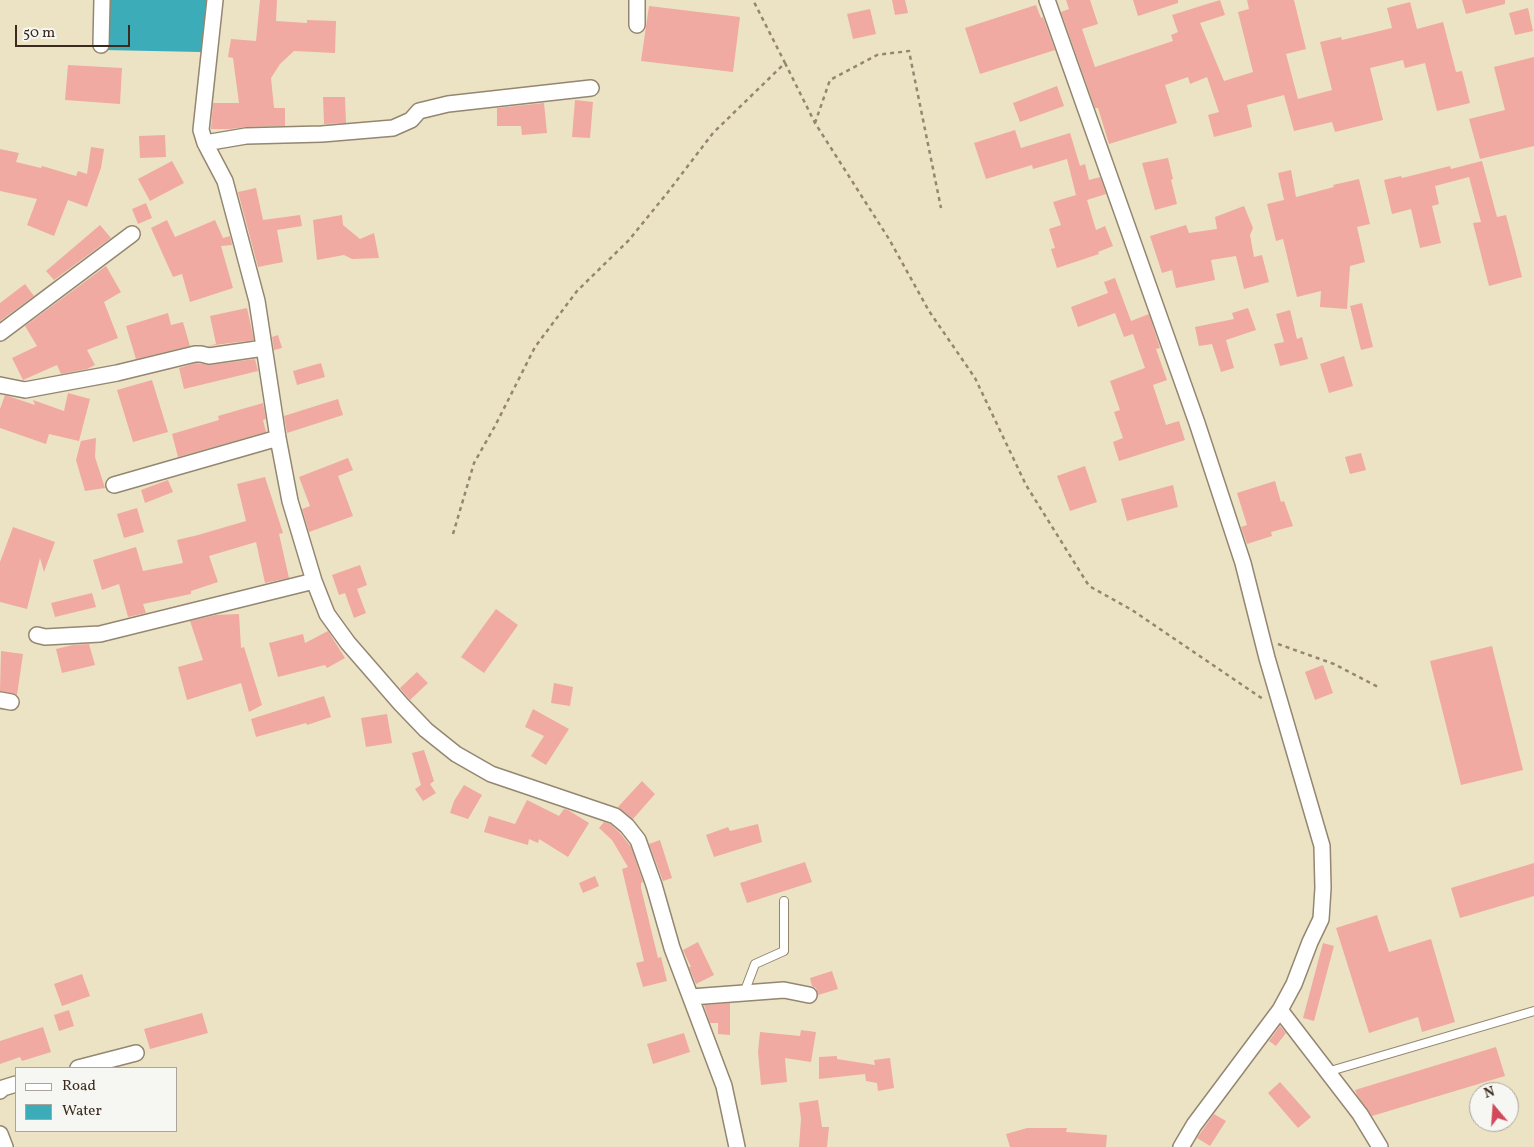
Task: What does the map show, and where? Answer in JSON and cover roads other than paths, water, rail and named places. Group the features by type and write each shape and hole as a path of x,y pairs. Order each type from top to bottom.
{"street":[{"path":"100,45 102,0"},
{"path":"215,0 201,130 225,181 257,300 278,438 290,501 314,582 327,614 348,643 401,704 426,730 456,754 492,774 615,816 627,826 638,840 672,948 724,1086 737,1147"},
{"path":"637,0 637,25"},
{"path":"1046,0 1197,423 1243,563 1262,639 1322,846 1323,888 1321,919 1294,984 1280,1010 1194,1125 1181,1147"},
{"path":"205,142 246,136 322,134 393,128 411,120 419,111 448,104 591,88"},
{"path":"0,332 132,234"},
{"path":"0,385 26,390 117,373 195,354 209,356 264,348"},
{"path":"114,485 278,438"},
{"path":"37,635 45,637 100,634 314,582"},
{"path":"691,997 784,990 809,995"},
{"path":"1280,1010 1360,1114 1380,1147"},
{"path":"82,1067 136,1053"},
{"path":"0,1091 3,1088 15,1084"},
{"path":"0,1134 5,1147"}],"lane":[{"path":"744,993 755,964 784,951 784,901"},
{"path":"1327,1072 1534,1011"}],"water":[{"path":"105,0 207,0 201,52 104,50"}]}
